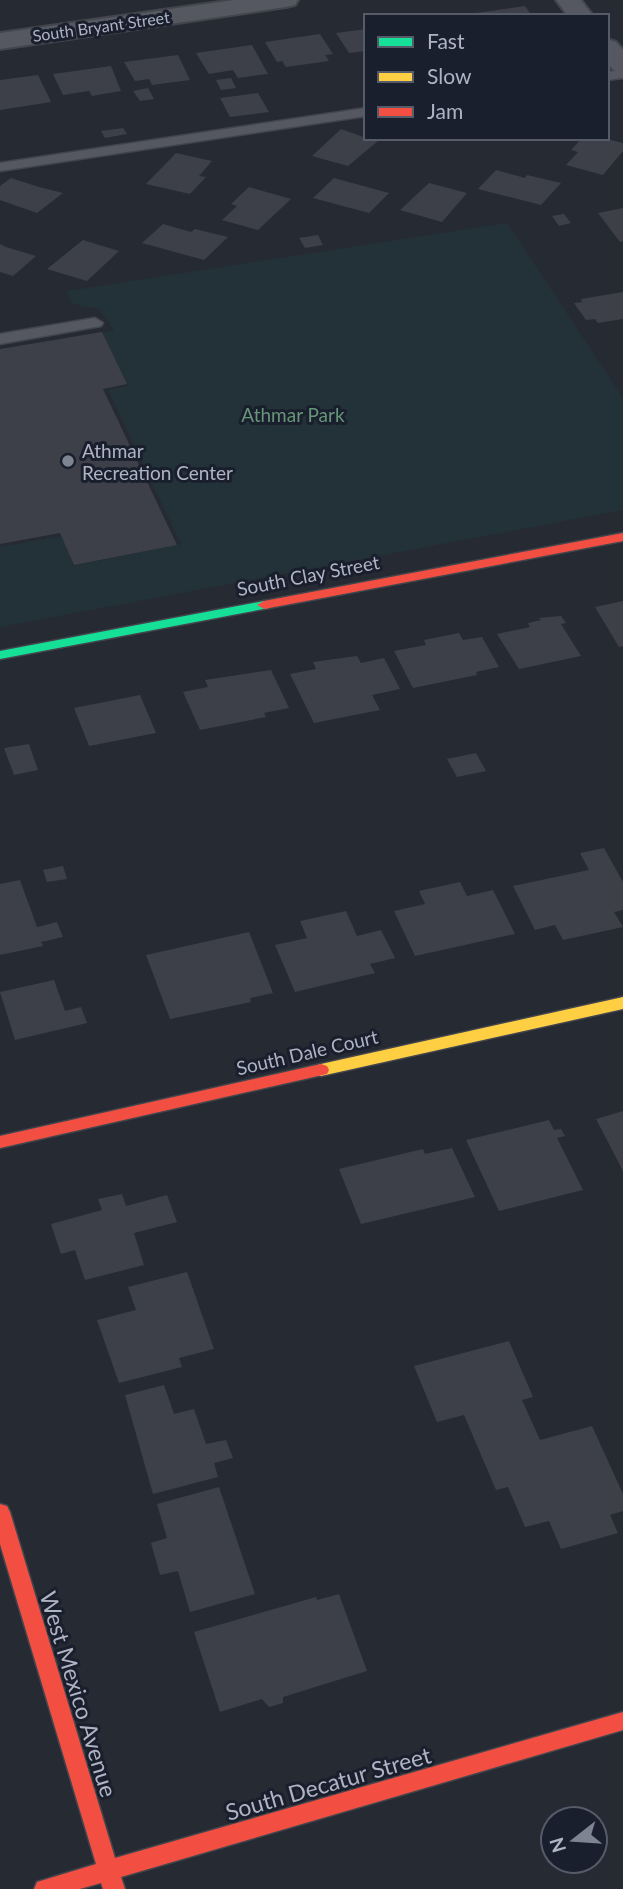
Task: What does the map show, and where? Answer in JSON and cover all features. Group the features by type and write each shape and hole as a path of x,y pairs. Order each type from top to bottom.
{"street":[{"name":"South Bryant Street","path":"0,41 286,0"},
{"path":"568,0 579,14"},
{"path":"609,49 623,66"},
{"name":"South Clay Street","path":"0,655 623,537"},
{"name":"South Dale Court","path":"0,1142 623,1003"},
{"name":"West Mexico Avenue","path":"0,1513 114,1889"},
{"name":"South Decatur Street","path":"45,1889 623,1721"}],"lane":[{"path":"0,167 364,112"},
{"path":"0,339 95,323"}],"green space":[{"name":"Athmar Park","path":"507,223 623,398 623,510 0,627 0,547 64,536 73,566 181,544 108,390 128,386 102,333 114,330 98,308 72,303 67,291"}],"building":[{"path":"525,6 531,14 469,14"},
{"path":"364,29 364,51 349,53 336,33"},
{"path":"320,34 333,54 325,55 329,61 286,67 282,61 277,62 265,42"},
{"path":"252,45 268,74 238,78 233,70 209,74 196,53"},
{"path":"178,55 190,80 152,85 149,79 135,81 124,62"},
{"path":"111,66 121,91 92,96 89,91 63,95 53,74"},
{"path":"38,75 51,102 0,110 0,80"},
{"path":"231,78 236,88 221,90 216,80"},
{"path":"148,88 154,99 140,101 133,91"},
{"path":"258,93 269,112 230,117 220,98"},
{"path":"123,128 127,134 105,138 101,131"},
{"path":"341,129 364,137 364,140 379,140 348,166 312,156"},
{"path":"580,140 609,140 623,143 623,151 603,175 566,165 578,152 571,150"},
{"path":"176,153 212,161 199,176 206,177 190,194 146,184"},
{"path":"496,170 525,178 527,175 561,183 541,205 478,189"},
{"path":"11,178 63,193 37,213 0,200 0,186"},
{"path":"334,178 389,193 369,213 313,198"},
{"path":"429,183 467,193 442,222 400,210"},
{"path":"249,187 291,199 258,230 222,220 237,206 231,204"},
{"path":"623,208 623,241 620,242 598,213"},
{"path":"564,214 571,223 559,226 552,216"},
{"path":"163,224 191,232 195,229 228,237 204,260 142,243"},
{"path":"318,235 323,245 305,248 299,238"},
{"path":"83,240 119,251 87,281 47,269"},
{"path":"0,244 36,256 13,276 0,272"},
{"path":"623,292 623,319 598,323 595,319 586,320 574,303 582,302 581,299"},
{"name":"Athmar Recreation Center","path":"102,332 127,384 103,389 177,545 74,565 60,533 0,544 0,349"},
{"path":"623,601 623,646 619,647 595,607"},
{"path":"561,616 566,623 561,624 581,656 519,669 497,634 530,627 528,623 541,620 539,618"},
{"path":"459,633 463,640 482,637 499,667 476,672 477,675 413,688 394,651 426,645 424,640"},
{"path":"357,656 361,663 384,658 400,689 372,695 380,710 314,723 290,674 316,669 313,662"},
{"path":"271,670 289,708 264,713 266,717 200,730 183,692 208,687 205,680"},
{"path":"140,695 156,733 89,746 74,708"},
{"path":"29,744 38,770 14,775 4,748"},
{"path":"476,753 486,771 457,777 447,759"},
{"path":"604,848 623,882 623,910 614,912 623,927 563,940 555,925 535,930 513,886 589,870 580,853"},
{"path":"63,866 67,879 47,882 43,870"},
{"path":"20,880 37,927 57,922 63,937 41,942 43,946 0,955 0,884"},
{"path":"460,882 467,896 493,890 515,934 415,956 394,911 425,904 419,891"},
{"path":"346,911 357,936 381,930 395,958 370,964 375,973 295,992 275,945 307,938 300,921"},
{"path":"249,932 273,993 250,998 251,1002 170,1019 146,955"},
{"path":"54,980 65,1011 81,1007 87,1023 15,1040 0,992"},
{"path":"623,1111 623,1171 596,1119"},
{"path":"549,1120 554,1130 561,1129 565,1136 557,1138 583,1190 499,1211 466,1140"},
{"path":"452,1148 475,1197 361,1224 339,1169 423,1149 425,1154"},
{"path":"122,1194 126,1206 167,1195 177,1222 134,1233 144,1265 85,1280 75,1250 61,1254 51,1224 102,1210 98,1199"},
{"path":"187,1272 214,1349 179,1358 182,1367 119,1383 97,1320 136,1310 128,1287"},
{"path":"509,1341 533,1397 522,1400 540,1440 592,1426 623,1494 623,1511 610,1515 618,1533 561,1549 549,1521 525,1527 508,1487 496,1490 464,1415 437,1422 414,1366"},
{"path":"164,1385 174,1414 194,1409 206,1444 226,1440 233,1458 214,1463 218,1477 153,1494 125,1395"},
{"path":"219,1487 255,1594 190,1612 178,1571 160,1575 151,1543 167,1538 157,1504"},
{"path":"339,1594 367,1671 283,1697 283,1703 269,1707 262,1699 220,1712 194,1632 316,1597 317,1600"}],"traffic: fast":[{"path":"0,655 264,605"}],"traffic: slow":[{"path":"321,1070 623,1003"}],"traffic: jam":[{"path":"264,605 623,537"},
{"path":"0,1142 321,1070"},
{"path":"0,1512 114,1889"},
{"path":"45,1889 623,1721"}],"place":[{"name":"Athmar Recreation Center","path":"68,461"}]}
